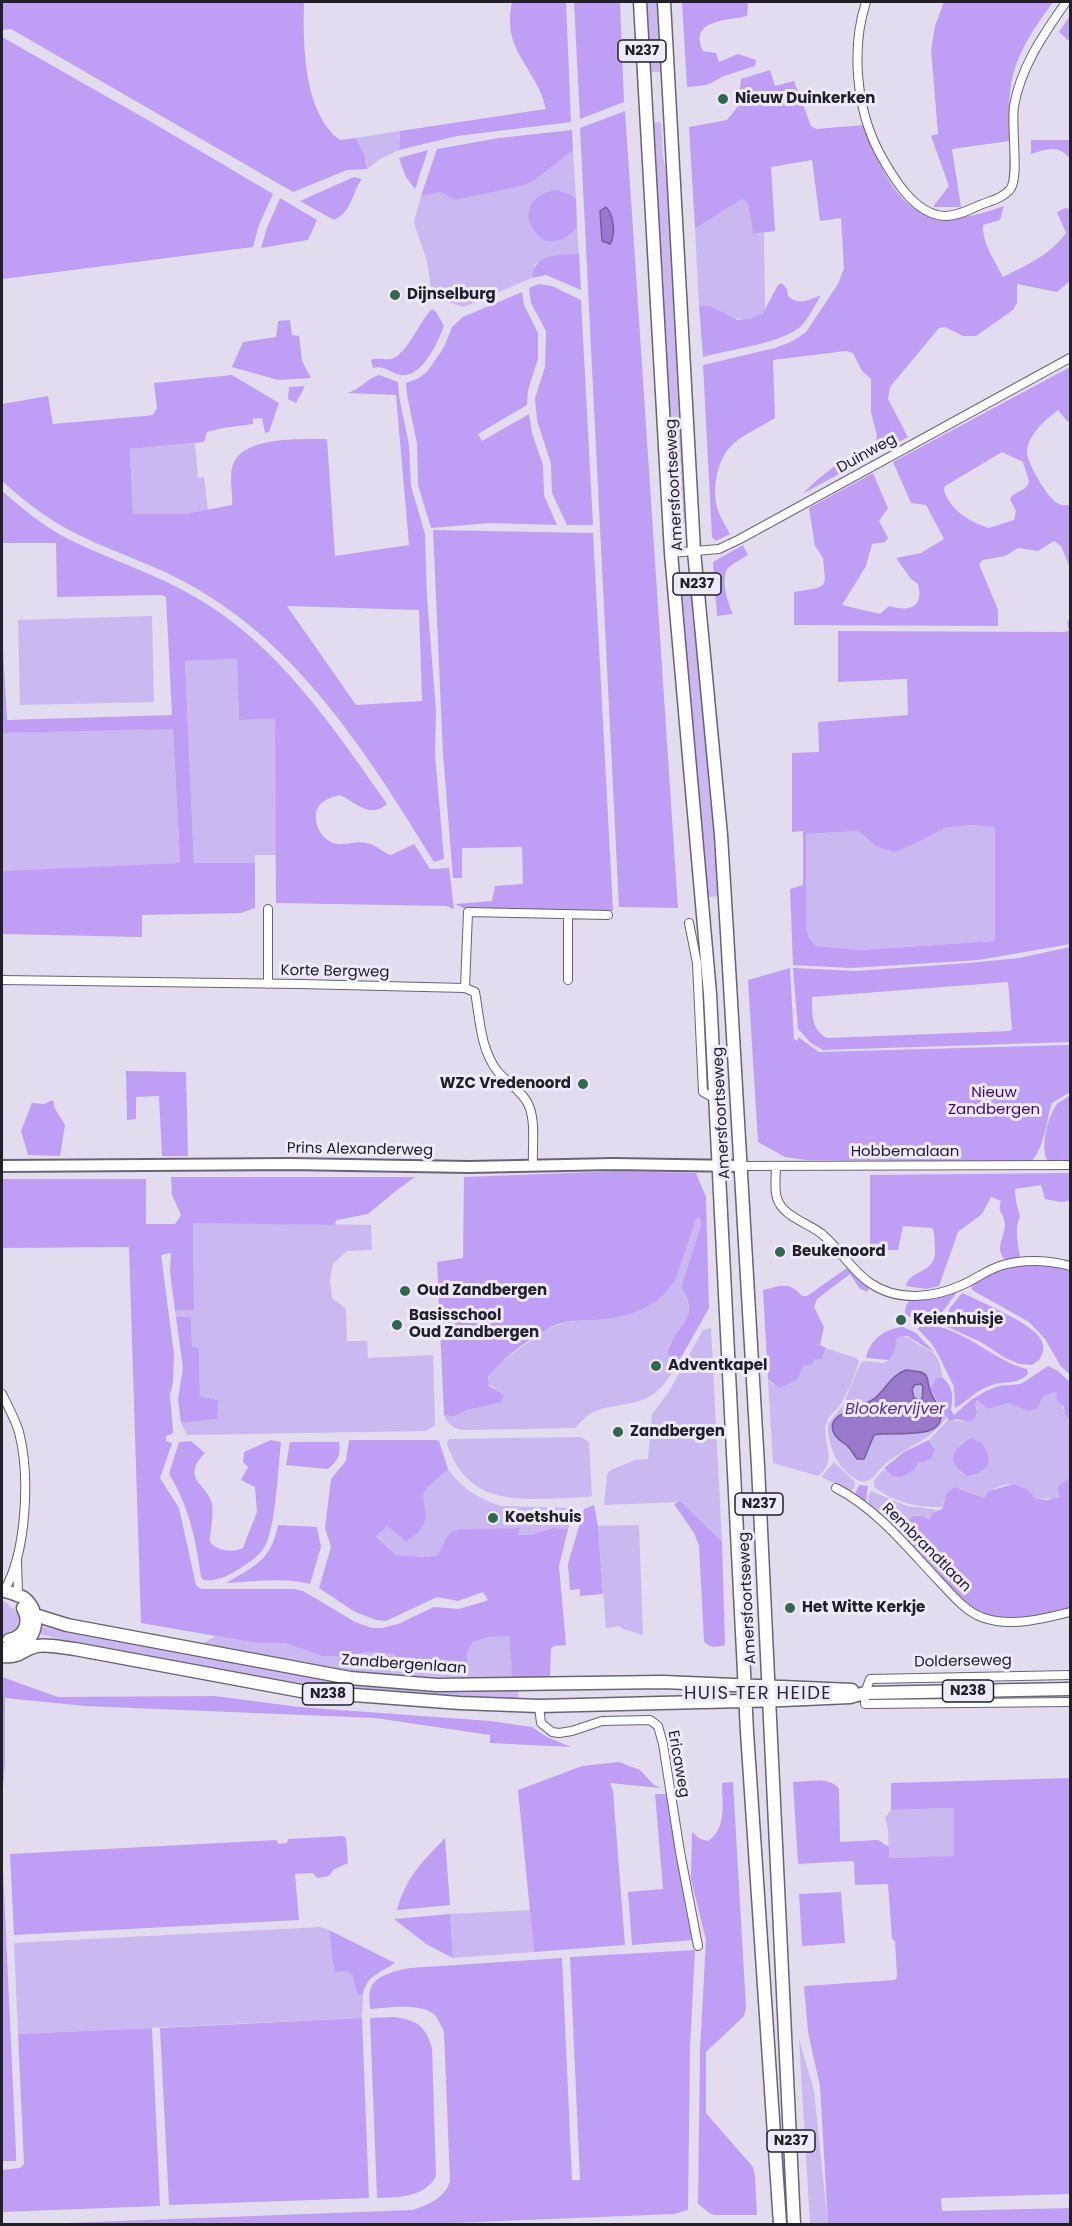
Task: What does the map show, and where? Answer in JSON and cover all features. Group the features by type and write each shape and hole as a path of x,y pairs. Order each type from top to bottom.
{"main road":[{"name":"Amersfoortseweg","path":"640,2 671,553 705,921 716,1099 744,1685 780,2224"},
{"name":"Amersfoortseweg","path":"664,2 694,551 721,836 758,1466 794,2224"},
{"name":"N238","path":"2,1593 21,1606 33,1619"},
{"path":"2,1593 18,1595 28,1602 33,1619 33,1633 29,1644"},
{"name":"Zandbergenlaan","path":"33,1619 350,1678 437,1685 663,1682 744,1685"},
{"path":"2,1641 18,1638 33,1619"},
{"name":"N238","path":"2,1649 29,1644 75,1649 301,1691 460,1703 539,1706 768,1701"},
{"name":"N238","path":"2,1656 16,1656 29,1644"},
{"path":"539,1684 539,1706"},
{"name":"N238","path":"744,1685 768,1686"},
{"name":"Dolderseweg","path":"768,1686 856,1690 865,1693"},
{"name":"Dolderseweg","path":"768,1701 850,1697 865,1693 1071,1689"}],"street":[{"path":"866,2 858,35 857,60 859,83 874,142 897,181 915,202 927,211 947,216 1003,196 1011,188 1014,178 1012,135 1014,108 1019,83 1037,44 1066,2"},
{"name":"Duinweg","path":"671,553 719,549 740,539 1071,358"},
{"path":"268,909 268,984"},
{"path":"533,1166 532,1119 529,1104 490,1061 484,1046 476,992 465,988 468,912 608,915"},
{"path":"568,914 568,980"},
{"name":"Amersfoortseweg","path":"689,923 697,963 704,1092 716,1099"},
{"name":"Korte Bergweg","path":"2,980 465,988"},
{"name":"Prins Alexanderweg","path":"2,1166 612,1164 740,1166"},
{"name":"Hobbemalaan","path":"740,1166 1071,1165"},
{"path":"776,1166 776,1197 782,1207 790,1215 823,1234 857,1271 884,1290 902,1295 924,1297 963,1285 1003,1265 1046,1261 1071,1266"},
{"path":"2,1394 15,1421 24,1454 26,1497 17,1560 18,1595"},
{"name":"Rembrandtlaan","path":"836,1488 866,1507 960,1602 983,1618 1010,1622 1042,1619 1071,1612"},
{"path":"2,1593 17,1560"},
{"name":"Dolderseweg","path":"1071,1675 870,1679 865,1693 865,1704 1071,1701"},
{"name":"Ericaweg","path":"539,1706 541,1723 552,1732 572,1731 602,1721 650,1720 658,1726 699,1946"}],"shaded area":[{"path":"644,2 659,2 663,72 649,72"},
{"path":"661,122 663,155 670,196 687,523 678,524 668,430 651,123"},
{"path":"400,131 399,150 380,159 367,169 364,154 356,138"},
{"path":"573,150 576,199 570,194 555,190 569,236 577,227 579,254 549,257 535,264 532,278 464,307 442,300 431,288 427,261 414,222 421,196 440,192 455,200 522,186"},
{"path":"742,199 748,204 753,234 764,233 765,310 758,317 750,320 742,320 708,307 699,306 695,229"},
{"path":"195,443 198,478 204,477 208,510 185,514 133,514 130,449"},
{"path":"691,581 713,794 720,896 708,897 678,583"},
{"path":"152,616 154,702 20,705 18,620"},
{"path":"237,659 239,720 275,719 276,855 255,855 255,863 194,863 185,661"},
{"path":"173,728 180,864 2,871 2,733"},
{"path":"972,825 995,826 995,941 861,950 816,946 809,938 806,929 806,834 858,831 869,841 895,852 944,828"},
{"path":"700,1218 701,1225 681,1287 689,1312 668,1350 672,1359 678,1363 667,1381 655,1393 632,1403 595,1411 575,1428 467,1430 450,1425 444,1415 467,1411 503,1394 487,1383 492,1371 543,1331 565,1322 591,1320 671,1287 696,1219"},
{"path":"193,1222 371,1225 372,1250 347,1251 333,1264 330,1280 332,1298 346,1309 347,1341 367,1341 368,1358 433,1355 435,1425 426,1431 187,1435 181,1423 217,1419 217,1400 200,1396 199,1348 192,1348 191,1318 176,1317 175,1310 194,1309"},
{"path":"711,1328 722,1542 679,1502 604,1505 609,1471 634,1460 648,1459 652,1414 668,1393 703,1330"},
{"path":"905,1336 932,1352 937,1358 943,1378 936,1378 932,1394 926,1375 906,1370 891,1380 870,1401 841,1413 834,1421 833,1429 857,1459 867,1453 869,1442 874,1435 919,1433 934,1426 940,1419 932,1394 947,1417 933,1432 891,1459 865,1482 854,1478 841,1466 832,1450 828,1424 843,1405 863,1361 883,1363 889,1360 896,1338"},
{"path":"826,1348 859,1361 846,1396 827,1421 825,1431 829,1458 828,1464 818,1476 773,1463 768,1379 772,1384 782,1387 797,1380 802,1366 824,1356"},
{"path":"919,1384 923,1386 920,1400 914,1398 912,1391"},
{"path":"1055,1391 1070,1419 1070,1474 1069,1478 1058,1486 1060,1494 1055,1499 1035,1498 1024,1488 1008,1484 997,1487 984,1498 960,1488 944,1500 942,1507 933,1507 898,1500 874,1487 874,1480 884,1469 885,1471 909,1471 927,1460 934,1446 929,1440 948,1420 968,1422 976,1418 977,1400 990,1409 1004,1403 1039,1405 1043,1396","holes":["971,1438 988,1465 975,1476 961,1473 954,1463 960,1444"]},
{"path":"581,1437 589,1442 592,1496 589,1497 524,1499 505,1497 486,1491 471,1482 457,1466 447,1444 449,1439"},
{"path":"834,1462 854,1481 855,1486 851,1491 821,1477"},
{"path":"448,1469 465,1487 479,1497 502,1506 570,1508 574,1511 568,1529 553,1528 531,1535 518,1535 520,1528 459,1529 453,1530 438,1555 426,1557 396,1555 376,1535 387,1526 407,1542 420,1531 426,1516 423,1495 427,1488"},
{"path":"871,1491 907,1506 938,1510 929,1520 919,1515 894,1524 894,1527 869,1505 868,1496"},
{"path":"639,1525 643,1635 619,1626 606,1628 598,1526"},
{"path":"2,1600 18,1613 21,1624 13,1633 2,1635"},
{"path":"42,1627 179,1651 408,1685 518,1690 519,1700 339,1687 205,1671 145,1661 40,1634"},
{"path":"511,1635 512,1680 390,1675 325,1668 201,1645 215,1636 256,1643 285,1643 322,1656 349,1656 366,1652 391,1653 467,1668 467,1653 473,1642 489,1637"},
{"path":"954,1808 954,1857 889,1858 888,1829 885,1818 891,1810"},
{"path":"530,1910 534,1952 453,1958 450,1914"},
{"path":"321,1927 329,1930 334,1971 346,1971 354,1975 358,1995 363,1994 362,2018 18,2034 14,1943"},
{"path":"799,2039 814,2091 828,2224 810,2224"}],"green space":[{"path":"2,2 304,2 305,57 312,95 328,128 340,140 356,138 364,154 367,169 347,170 293,192 11,29 2,30"},
{"path":"512,2 566,2 571,122 457,136 399,150 400,131 546,109 542,94 511,34"},
{"path":"574,2 620,2 624,102 580,119"},
{"path":"682,2 748,2 747,16 712,23 701,33 700,41 703,51 716,53 719,62 738,54 756,60 755,66 724,76 707,85 687,87"},
{"path":"944,2 1053,2 1027,41 1017,62 1011,85 1010,141 952,149 961,207 933,207 949,186 931,136 938,134 931,50 935,26"},
{"path":"1070,16 1070,42 1059,32"},
{"path":"2,37 273,194 259,225 253,247 2,279"},
{"path":"770,70 775,86 794,81 811,126 816,129 865,125 886,175 898,193 912,207 929,215 949,218 974,215 1004,206 1000,220 983,225 987,245 1003,277 1038,259 1060,241 1066,233 1057,212 1065,208 1070,209 1070,281 1057,292 1017,284 1017,303 1013,310 976,336 963,336 945,327 939,328 890,387 888,399 908,437 802,494 836,465 866,456 873,451 877,436 871,412 871,379 862,371 853,353 846,351 773,360 775,418 736,442 722,460 716,478 715,497 719,513 730,534 716,541 712,537 703,365 775,348 793,341 806,332 838,284 844,268 841,218 820,221 812,160 771,167 775,231 753,234 748,204 742,199 695,229 689,127 727,120 739,105 747,101 740,90 741,79"},
{"path":"625,111 678,908 619,907 580,128"},
{"path":"572,130 573,150 533,181 522,186 455,200 440,192 421,196 437,149 499,138"},
{"path":"1031,140 1070,140 1070,159 1061,151 1052,149 1031,154"},
{"path":"428,150 415,189 406,177 399,158"},
{"path":"354,177 362,179 345,212 334,220 300,201"},
{"path":"555,190 570,194 576,199 577,227 563,239 546,241 532,227 529,211 531,204 537,198"},
{"path":"280,198 317,220 308,240 261,248 267,228"},
{"path":"579,254 581,290 546,275 532,278 537,264 542,260 555,255"},
{"path":"782,283 787,289 788,296 796,301 813,299 821,295 801,326 782,337 703,357 699,306 710,306 738,320 751,319 763,313 778,285"},
{"path":"539,284 552,286 581,300 593,525 567,525 552,493 551,464 537,420 535,398 545,367 546,331 531,303 529,288"},
{"path":"522,292 524,305 538,333 538,359 528,390 527,405 478,434 482,441 529,414 532,433 543,465 544,495 557,525 490,523 431,528 418,485 417,444 406,383 427,372 444,347 452,327 463,317"},
{"path":"432,309 444,326 428,358 416,371 401,375 384,368 373,368 371,360 391,359 400,354"},
{"path":"290,320 292,335 299,336 302,361 311,378 278,380 232,367 243,342 276,337 278,321"},
{"path":"1070,367 1070,420 1068,422 1058,410 1035,433 1029,444 1027,455 1038,479 1053,500 1059,504 1070,505 1070,568 1061,546 1054,541 1038,551 1018,548 1005,556 983,560 979,564 998,610 998,626 794,625 794,592 818,588 823,585 825,579 823,558 815,546 809,508 873,473 888,508 879,521 888,538 885,542 872,544 866,566 842,605 880,614 889,606 909,608 917,603 918,584 911,579 896,558 921,553 944,539 926,505 911,503 893,462","holes":["1002,452 1023,462 1029,481 1026,487 1010,499 1016,511 1014,520 989,528 968,519 951,504 944,491 945,486"]},
{"path":"232,375 279,403 269,432 265,433 262,418 253,419 253,424 207,432 204,442 130,449 133,514 185,514 232,505 232,467 240,454 250,447 276,441 327,439 335,556 409,545 396,395 347,393 379,375 398,382 409,445 411,486 425,534 427,597 436,711 435,754 444,859 434,862 386,786 333,711 271,644 237,615 199,590 168,573 62,526 35,508 2,481 2,404 48,396 53,424 153,415 157,408 154,383","holes":["287,606 419,610 422,701 356,705"]},
{"path":"305,386 296,403 288,399 289,387"},
{"path":"2,491 59,534 181,589 226,617 254,640 279,664 325,718 387,804 381,808 369,810 340,795 328,799 321,803 317,810 316,820 319,831 327,839 337,844 360,842 370,844 391,855 414,844 430,869 449,868 454,909 446,906 276,903 275,719 239,720 237,659 185,661 194,863 255,863 255,908 241,913 142,915 142,937 2,934 2,871 180,863 173,729 2,733 2,630 7,720 172,715 166,597 162,595 57,597 56,543 2,543"},
{"path":"433,530 593,533 613,911 473,913 455,904 492,901 495,886 523,884 522,847 462,848 462,878 453,878 443,754"},
{"path":"743,545 748,555 728,568 725,578 727,598 733,614 717,616 713,562"},
{"path":"1070,617 1070,944 979,960 851,968 793,965 790,889 803,885 803,831 792,832 792,753 819,752 818,722 908,715 907,679 838,682 838,631 1064,632 1069,631 1067,623","holes":["972,825 995,827 995,941 861,950 816,946 809,938 806,929 806,834 858,831 877,847 895,852 944,828"]},
{"path":"1070,947 1070,1042 823,1050 811,1043 798,1029 793,968 856,971 1019,958","holes":["1008,982 1012,1029 1010,1031 827,1038 815,1026 812,997"]},
{"name":"Nieuw Zandbergen","path":"790,968 794,1039 798,1041 798,1037 819,1052 1070,1045 1070,1092 1052,1103 1036,1156 1031,1162 806,1160 785,1157 758,1142 748,980"},
{"path":"126,1071 186,1072 188,1156 162,1156 159,1096 136,1097 136,1119 127,1120"},
{"path":"1070,1095 1070,1161 1048,1161 1044,1149 1048,1123 1054,1108"},
{"path":"53,1100 54,1107 65,1125 60,1156 28,1155 21,1131 32,1103 44,1104"},
{"path":"620,1171 696,1173 706,1197 709,1308 678,1363 668,1355 668,1350 688,1313 687,1298 681,1287 701,1225 700,1218 696,1219 675,1280 659,1299 628,1314 604,1319 568,1321 546,1330 511,1353 488,1378 489,1386 503,1394 502,1402 453,1416 444,1415 437,1262 463,1258 464,1177"},
{"path":"1070,1173 1070,1201 1045,1199 1041,1185 1015,1189 1020,1216 1017,1231 1020,1257 1005,1260 1000,1251 1005,1224 1000,1211 1001,1201 991,1197 982,1214 958,1232 939,1286 926,1289 906,1286 914,1275 927,1268 933,1261 935,1247 932,1228 903,1226 898,1250 870,1250 870,1175"},
{"path":"171,1177 415,1177 368,1214 337,1220 334,1225 193,1223 194,1310 175,1310 170,1271 171,1253 161,1255 174,1354 170,1395 173,1431 172,1434 166,1436 166,1441 172,1443 160,1478 179,1508 196,1585 201,1589 295,1589 303,1591 355,1622 372,1628 398,1624 434,1607 459,1609 488,1600 483,1592 458,1601 437,1597 386,1621 376,1620 355,1612 319,1588 331,1547 325,1528 331,1479 346,1461 349,1440 436,1440 439,1441 448,1469 427,1488 423,1495 426,1516 420,1531 407,1542 387,1526 376,1536 396,1555 426,1557 438,1555 448,1535 459,1529 520,1528 518,1535 531,1535 553,1528 568,1529 559,1566 566,1645 554,1646 551,1649 550,1678 512,1680 510,1636 489,1637 473,1642 467,1653 467,1668 400,1665 395,1654 366,1652 349,1656 322,1656 285,1643 256,1643 141,1623 129,1247 2,1248 2,1179 146,1179 146,1224 175,1224 181,1215 172,1195"},
{"path":"1023,1265 1049,1266 1070,1271 1070,1375 1060,1365 1045,1339 1029,1322 972,1290 971,1284 1003,1270"},
{"path":"847,1268 869,1287 868,1292 860,1289 850,1274 817,1299 814,1307 824,1327 820,1345 826,1348 822,1359 814,1359 812,1364 803,1366 797,1380 779,1388 768,1379 763,1290 789,1286 802,1296 807,1296"},
{"path":"957,1292 943,1311 938,1324 915,1321 905,1313 906,1305 910,1300 936,1299"},
{"path":"962,1293 1004,1313 1035,1332 1043,1346 1039,1360 1032,1365 1020,1364 1005,1358 981,1342 943,1325 950,1308"},
{"path":"176,1317 191,1317 192,1347 199,1348 200,1396 218,1400 217,1419 181,1423 178,1399 183,1368"},
{"path":"920,1325 949,1330 1000,1358 1027,1369 1028,1374 1015,1381 987,1387 955,1408 954,1387 932,1344 918,1329"},
{"path":"903,1327 916,1333 935,1353 907,1336 901,1336 896,1339 895,1351 889,1360 866,1358 871,1346 879,1336"},
{"path":"1048,1366 1058,1371 1070,1382 1070,1419 1065,1415 1064,1407 1056,1399 1055,1392 1043,1396 1038,1408 1029,1411 1008,1403 988,1409 977,1400 975,1419 968,1422 957,1419 949,1421 930,1389 936,1378 943,1378 947,1382 952,1393 951,1410 954,1415 986,1391 999,1386 1021,1384"},
{"path":"971,1438 982,1443 989,1457 988,1465 984,1469 968,1476 956,1467 953,1457 959,1447"},
{"path":"271,1440 281,1442 274,1509 266,1544 261,1552 235,1572 218,1579 204,1580 201,1577 187,1511 169,1474 179,1442 191,1441 205,1453 198,1462 195,1476 210,1497 212,1504 210,1542 221,1549 230,1551 243,1548 257,1512 255,1487 241,1480 248,1467 243,1462 244,1452"},
{"path":"929,1440 935,1450 931,1459 919,1463 914,1470 901,1477 892,1476 884,1468 904,1452"},
{"path":"290,1442 339,1442 340,1451 328,1469 286,1465"},
{"path":"1070,1474 1070,1607 1019,1618 998,1617 977,1610 952,1589 894,1527 894,1524 914,1516 922,1516 929,1520 933,1513 942,1509 947,1493 955,1487 984,1498 989,1491 1014,1484 1027,1489 1035,1498 1047,1500 1059,1497 1058,1486 1069,1478"},
{"path":"859,1485 868,1486 866,1502 855,1494"},
{"path":"680,1501 722,1542 725,1645 716,1647 704,1641 699,1546 694,1533 674,1504"},
{"path":"594,1505 598,1526 603,1594 580,1596 580,1589 570,1590 568,1564 584,1509"},
{"path":"278,1525 317,1527 321,1547 310,1584 279,1580 226,1583 260,1561 271,1546"},
{"path":"2,1677 58,1697 215,1696 299,1707 490,1721 532,1727 547,1737 571,1747 490,1743 490,1735 375,1718 85,1706 5,1698 5,1761 2,1801"},
{"path":"619,1762 640,1770 654,1785 661,1788 610,1783 613,1791 625,1945 534,1952 518,1790 582,1766"},
{"path":"1070,1778 1070,2194 941,2198 942,2211 1070,2208 1070,2224 828,2224 820,2086 808,2032 804,1986 895,1980 897,1976 895,1941 892,1939 888,1884 855,1885 854,1862 852,1861 798,1864 793,1782 824,1781 835,1785 839,1789 840,1842 878,1840 889,1847 889,1858 954,1856 954,1808 891,1810 891,1783"},
{"path":"733,1782 746,2008 744,2016 706,2052 706,2113 753,2167 757,2215 715,2215 698,2204 700,2049 706,1940 691,1879 692,1832 700,1839 708,1841 714,1836 721,1822 722,1783"},
{"path":"655,1794 666,1794 694,1940 632,1945 628,1892 663,1889"},
{"path":"343,1836 346,1838 348,1863 333,1870 329,1876 317,1878 313,1873 295,1874 299,1920 14,1935 10,1854 277,1840 278,1844 287,1843 288,1839"},
{"path":"445,1838 450,1905 397,1910 410,1879"},
{"path":"2,1847 16,2153 16,2161 2,2161"},
{"path":"841,1892 845,1943 802,1946 799,1894"},
{"path":"450,1914 453,1958 426,1944 394,1919"},
{"path":"329,1930 395,1963 371,1978 363,1994 358,1995 353,1975 346,1971 334,1972"},
{"path":"695,1950 690,2048 688,2210 674,2214 429,2224 40,2224 413,2210 436,2200 448,2187 450,2181 444,2032 435,2015 421,2008 370,2009 370,1993 373,1983 388,1974 410,1968 562,1958 572,2180 580,2180 570,1957"},
{"path":"394,2017 419,2025 432,2048 436,2176 425,2189 410,2195 377,2198 370,2018"},
{"path":"362,2018 369,2198 169,2205 160,2028"},
{"path":"152,2028 160,2206 2,2212 2,2170 20,2168 24,2164 18,2034"}],"water":[{"path":"606,207 613,225 610,244 602,241 600,211"},
{"name":"Blookervijver","path":"906,1370 926,1375 930,1391 940,1410 940,1420 936,1427 927,1431 874,1435 864,1459 857,1459 835,1435 832,1427 834,1421 846,1412 875,1398 901,1372","holes":["921,1384 922,1399 914,1398 912,1389 915,1385"]}],"place":[{"name":"Nieuw Duinkerken","path":"723,99"},
{"name":"Dijnselburg","path":"395,295"},
{"name":"WZC Vredenoord","path":"583,1084"},
{"name":"Beukenoord","path":"780,1252"},
{"name":"Oud Zandbergen","path":"405,1291"},
{"name":"Keienhuisje","path":"901,1320"},
{"name":"Basisschool Oud Zandbergen","path":"397,1325"},
{"name":"Adventkapel","path":"656,1366"},
{"name":"Zandbergen","path":"618,1432"},
{"name":"Koetshuis","path":"493,1518"},
{"name":"Het Witte Kerkje","path":"790,1608"}],"district":[{"name":"HUIS TER HEIDE","path":"758,1694"}]}
